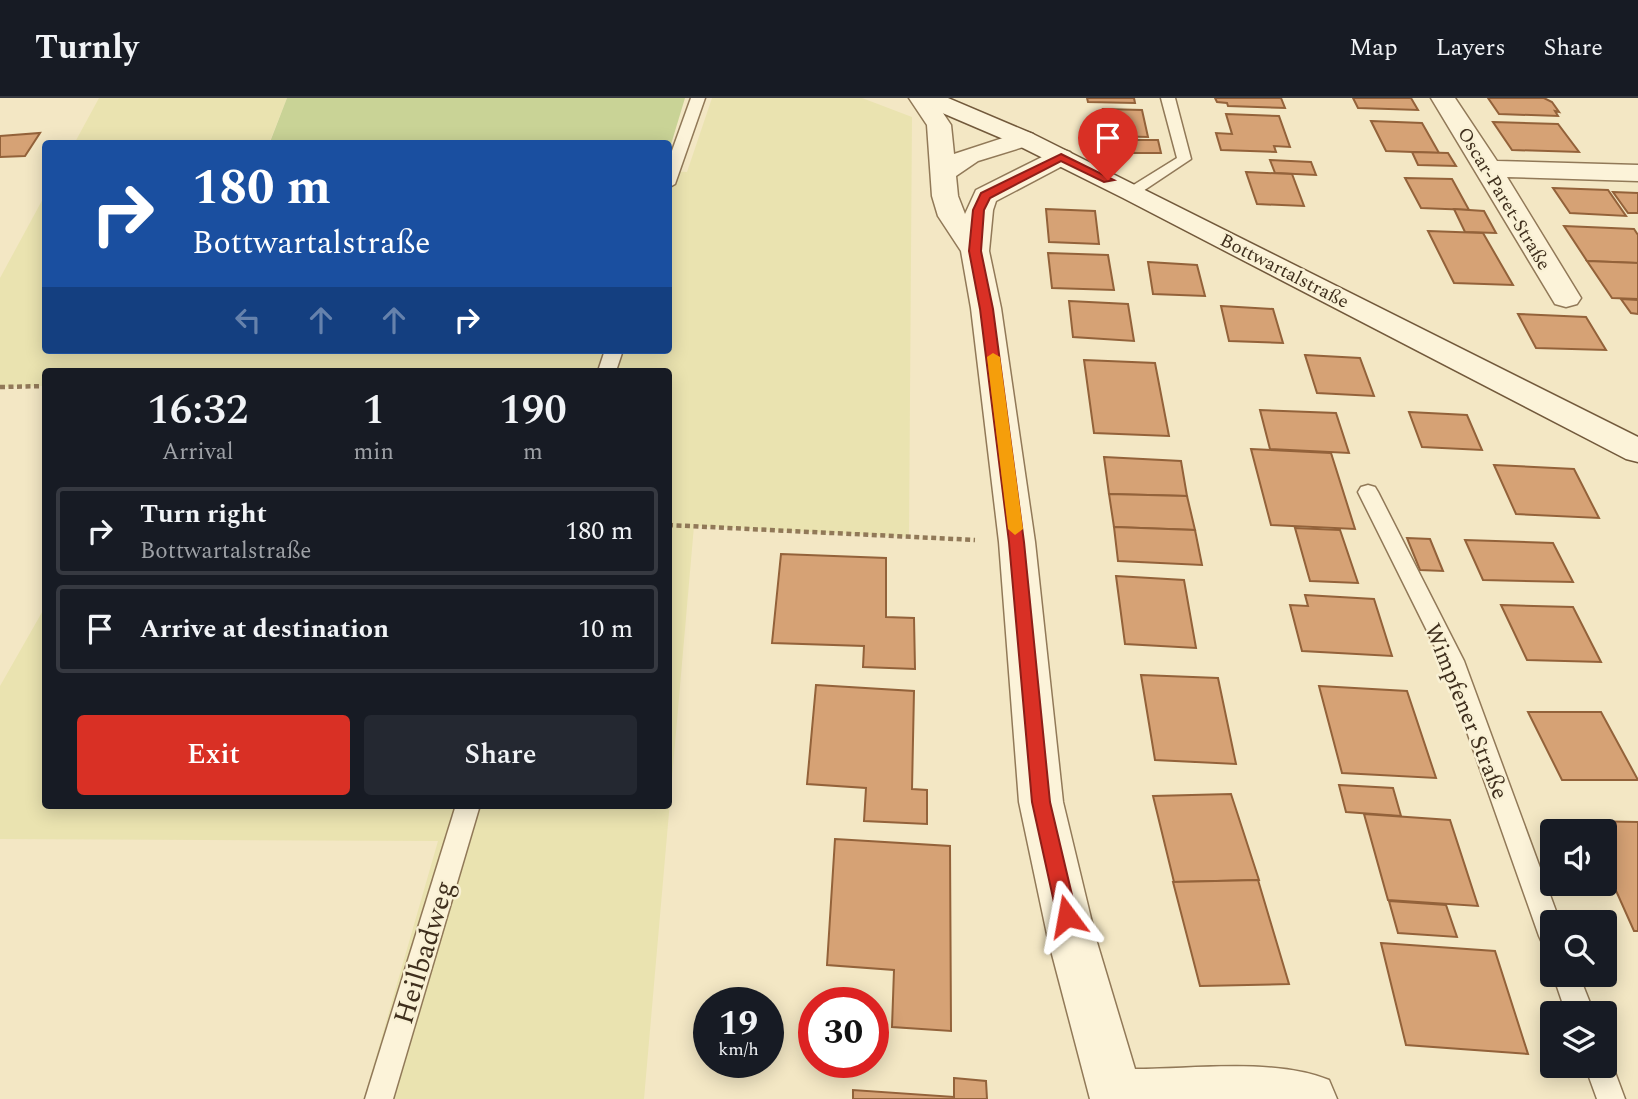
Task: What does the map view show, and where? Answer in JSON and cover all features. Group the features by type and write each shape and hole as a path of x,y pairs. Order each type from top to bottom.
{"street":[{"path":"921,98 939,125 945,195 952,216 975,251"},
{"name":"Bottwartalstraße","path":"927,98 1024,139 1132,192 1638,451"},
{"name":"Oscar-Paret-Straße","path":"1443,98 1566,298"},
{"path":"944,172 969,156 1024,139"},
{"path":"1061,157 985,196 978,210 975,251 986,309 1017,542 1041,802 1072,939 1116,1098 1283,1094 1310,1099"},
{"path":"1489,169 1638,173"}],"lane":[{"path":"672,173 698,98"},
{"path":"1132,192 1184,159 1168,98"},
{"name":"Wimpfener Straße","path":"1368,492 1453,661 1543,910"},
{"name":"Heilbadweg","path":"379,1099 467,809"},
{"path":"1603,1078 1611,1099"}],"path":[{"path":"0,387 42,386"},
{"path":"672,525 1017,542"}],"shaded area":[{"path":"99,98 287,98 270,140 76,140"},
{"path":"712,98 862,98 912,117 909,537 694,526 672,778 672,368 42,368 42,386 0,387 0,278 42,201 42,354 672,354 672,171 687,172"},
{"path":"42,612 42,809 669,809 644,1099 364,1099 438,841 0,839 0,686"}],"green space":[{"path":"287,98 685,98 672,141 271,140"}],"building":[{"path":"1087,98 1134,98 1135,103 1088,102"},
{"path":"1215,98 1281,98 1285,108 1228,106 1227,103 1217,102"},
{"path":"1353,98 1411,98 1418,110 1358,108"},
{"path":"1488,98 1544,98 1552,102 1559,112 1555,111 1558,116 1499,114"},
{"path":"1103,109 1142,110 1148,137 1108,136"},
{"path":"1226,114 1279,116 1290,147 1274,146 1276,152 1221,150 1216,133 1232,134"},
{"path":"1371,121 1422,123 1439,153 1386,151"},
{"path":"1493,122 1558,124 1579,152 1512,150"},
{"path":"40,133 25,156 0,157 0,136"},
{"path":"1129,140 1158,140 1161,153 1132,153"},
{"path":"1412,152 1448,153 1456,166 1418,165"},
{"path":"1270,160 1311,162 1316,175 1275,173"},
{"path":"1246,172 1292,174 1304,206 1257,204"},
{"path":"1405,178 1452,179 1469,210 1421,208"},
{"path":"1553,188 1608,190 1626,216 1570,213"},
{"path":"1613,192 1638,193 1638,213 1628,213"},
{"path":"1046,209 1095,211 1099,244 1049,242"},
{"path":"1454,209 1484,211 1496,233 1465,232"},
{"path":"1564,226 1634,229 1638,235 1638,263 1587,261"},
{"path":"1428,231 1483,233 1513,285 1454,283"},
{"path":"1048,253 1108,255 1114,290 1052,288"},
{"path":"1587,261 1638,263 1638,299 1612,298"},
{"path":"1148,262 1197,265 1205,296 1153,294"},
{"path":"1621,299 1638,300 1638,314 1631,313"},
{"path":"1069,301 1128,304 1134,341 1073,337"},
{"path":"1221,306 1273,309 1283,343 1229,341"},
{"path":"1518,314 1586,317 1606,350 1536,348"},
{"path":"1305,355 1360,358 1374,396 1317,393"},
{"path":"1084,360 1155,363 1169,436 1094,433"},
{"path":"1260,410 1336,413 1349,453 1270,449"},
{"path":"1409,412 1467,415 1482,450 1422,447"},
{"path":"1251,449 1331,453 1355,529 1271,525"},
{"path":"1104,457 1181,461 1187,496 1109,494"},
{"path":"1494,465 1574,469 1599,518 1516,514"},
{"path":"1109,494 1187,496 1195,530 1114,527"},
{"path":"1114,527 1195,530 1202,565 1118,561"},
{"path":"1295,528 1340,530 1358,583 1310,581"},
{"path":"1407,538 1430,539 1443,571 1420,570"},
{"path":"1465,540 1553,543 1573,582 1483,580"},
{"path":"781,554 886,558 886,617 914,618 915,669 863,667 864,646 772,643"},
{"path":"1116,576 1184,580 1196,648 1125,644"},
{"path":"1305,595 1374,599 1392,656 1302,651 1290,605 1308,606"},
{"path":"1501,605 1573,607 1601,662 1527,660"},
{"path":"1141,675 1218,678 1236,764 1155,760"},
{"path":"816,685 914,691 912,789 927,790 927,824 864,821 866,788 807,784"},
{"path":"1319,686 1407,691 1436,778 1342,773"},
{"path":"1528,712 1601,712 1638,780 1562,780"},
{"path":"1339,785 1393,788 1401,816 1346,812"},
{"path":"1231,794 1259,880 1174,882 1153,796"},
{"path":"1364,814 1450,820 1478,906 1388,900"},
{"path":"1617,822 1638,822 1638,931 1634,931 1617,893"},
{"path":"835,839 950,846 951,1031 892,1027 894,970 827,965"},
{"path":"1258,880 1289,984 1200,986 1173,882"},
{"path":"1389,901 1446,905 1457,937 1398,933"},
{"path":"1381,943 1495,951 1528,1054 1406,1045"},
{"path":"954,1078 986,1081 987,1099 853,1099 853,1090 954,1097"}],"slow traffic":[{"path":"993,357 1015,529"}],"route":[{"path":"1067,916 1041,802 1017,542 1002,419 975,251 978,210 985,196 999,187 1061,157 1108,180"}]}
